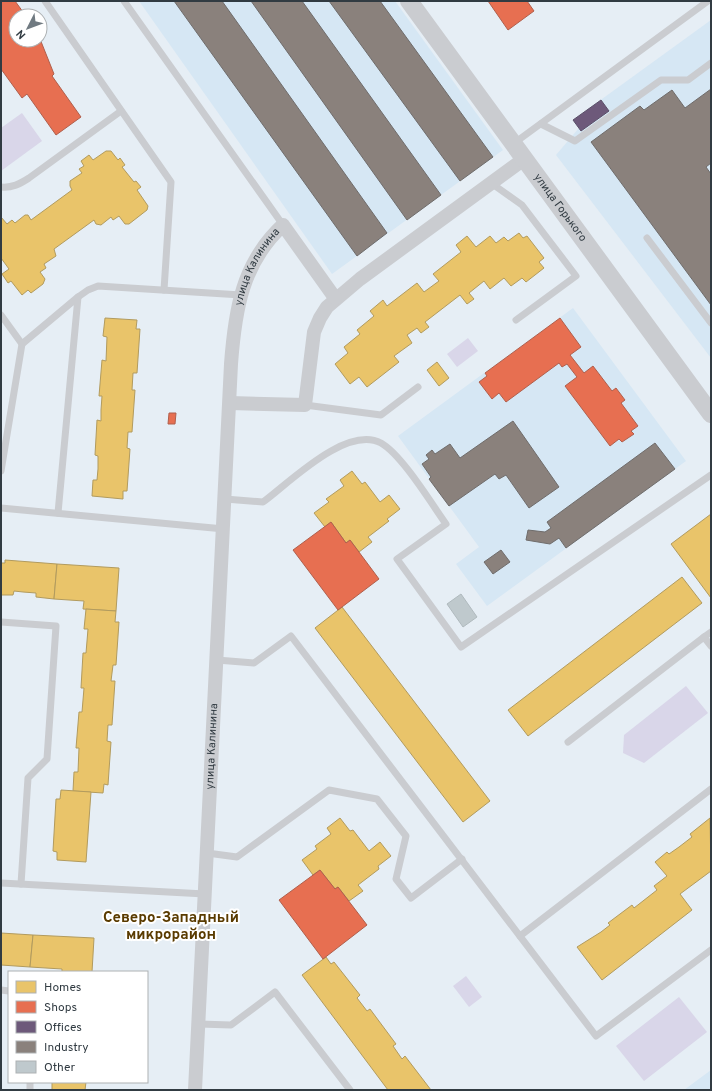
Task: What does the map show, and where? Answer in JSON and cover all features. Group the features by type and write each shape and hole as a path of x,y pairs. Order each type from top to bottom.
{"street":[{"name":"улица Горького","path":"409,1 711,414"},
{"path":"230,403 305,405 314,332 320,318 335,298 524,159"},
{"name":"улица Калинина","path":"196,1090 233,339 240,295 254,260 265,244 283,225 335,298"}],"lane":[{"path":"45,1 121,112 172,182 164,290"},
{"path":"124,1 283,225"},
{"path":"513,144 708,1"},
{"path":"541,124 575,141 661,80 688,80 711,63"},
{"path":"1,187 8,188 18,185 121,112"},
{"path":"491,183 522,205 576,276 516,320"},
{"path":"647,238 711,323"},
{"path":"1,471 22,344 78,297 88,290 98,286 240,295"},
{"path":"58,513 78,297"},
{"path":"1,315 22,344"},
{"path":"305,405 381,415 418,387"},
{"path":"225,499 262,502 341,444 365,440 380,443 397,458 446,524 396,559 461,647 711,474"},
{"path":"1,508 224,529"},
{"path":"1,622 56,626 46,759 28,778 21,884"},
{"path":"568,742 711,632"},
{"path":"217,660 254,663 291,636 596,1036 711,950"},
{"path":"704,637 711,646"},
{"path":"520,936 711,789"},
{"path":"208,853 237,857 329,790 377,799 406,836 396,879 411,898 462,859"},
{"path":"1,883 205,894"},
{"path":"199,1024 231,1025 275,992 350,1090"}],"shaded area":[{"path":"139,1 395,1 503,150 332,274"},
{"path":"711,20 711,358 556,155 579,128 573,120"},
{"path":"22,113 42,141 1,171 1,128"},
{"path":"573,308 686,461 487,606 456,564 479,547 398,436"},
{"path":"468,338 478,351 457,367 447,354"},
{"path":"686,686 708,713 644,763 623,753 624,735"},
{"path":"466,976 482,997 469,1007 453,986"},
{"path":"679,997 707,1032 644,1081 616,1046"},
{"path":"711,1070 711,1090 684,1090"}],"building: Homes":[{"path":"106,151 111,151 118,160 120,158 125,165 122,167 134,182 136,181 141,187 137,190 148,206 147,210 129,224 125,224 119,216 113,220 111,217 101,225 96,224 94,220 54,249 56,256 44,264 46,268 40,272 45,279 43,284 31,293 28,290 22,295 11,281 8,283 2,274 9,269 1,258 1,217 7,224 12,220 15,223 25,215 28,215 31,220 72,190 70,181 82,173 79,169 84,166 81,161 89,155 93,160"},
{"path":"519,233 523,238 527,236 544,258 539,262 544,268 526,282 522,278 511,286 504,278 490,289 484,281 469,293 474,299 467,304 460,295 425,322 429,327 421,333 417,328 407,335 412,343 394,356 399,362 367,387 359,377 350,384 335,364 348,353 344,347 360,334 357,330 374,316 370,311 383,300 387,306 417,283 424,292 439,281 433,274 461,252 456,245 467,236 476,247 490,236 496,243 504,237 508,241"},
{"path":"105,318 137,320 136,329 140,329 137,373 133,373 132,390 135,390 132,432 128,432 127,448 130,449 127,491 123,491 123,499 92,496 93,480 97,480 98,469 98,456 95,455 97,420 101,421 102,396 99,396 102,360 106,361 107,337 103,336"},
{"path":"437,362 449,378 439,386 427,370"},
{"path":"352,471 362,484 365,482 380,502 389,495 400,509 387,519 389,521 368,537 372,542 359,552 350,540 346,543 331,522 325,527 314,513 329,502 326,499 344,486 340,480"},
{"path":"711,514 711,598 671,544"},
{"path":"5,560 57,564 54,599 36,597 36,593 14,591 13,595 1,595 1,563 5,563"},
{"path":"57,564 119,568 116,611 83,609 84,601 54,599"},
{"path":"682,577 702,603 528,736 508,710"},
{"path":"342,607 490,801 463,822 315,628"},
{"path":"86,609 116,611 115,622 119,622 116,665 113,665 111,681 115,681 112,725 108,725 107,741 111,742 108,785 104,784 103,793 73,791 74,772 78,772 79,748 76,748 79,712 82,712 84,688 81,688 83,653 86,653 88,629 84,629"},
{"path":"61,790 91,792 86,862 57,860 57,852 53,851 56,799 60,799"},
{"path":"340,818 350,831 353,830 369,851 380,842 391,856 378,866 379,869 358,885 363,891 349,901 338,887 335,889 320,870 313,875 302,860 317,849 315,846 331,834 327,828"},
{"path":"710,818 711,871 680,894 692,910 602,980 577,947 601,932 610,925 608,923 632,905 634,908 657,890 654,886 667,876 655,862 667,852 669,854 692,837 690,834"},
{"path":"1,933 33,935 30,967 1,965"},
{"path":"33,935 94,938 92,971 62,971 62,969 30,967"},
{"path":"326,957 331,964 334,962 360,995 357,998 367,1011 370,1009 396,1044 393,1046 402,1059 405,1056 431,1090 388,1090 302,975"},
{"path":"52,1083 86,1083 85,1090 52,1090"}],"building: Shops":[{"path":"1,1 15,1 20,8 8,8 8,48 44,48 54,74 52,76 81,117 56,135 27,94 22,98 1,69"},
{"path":"488,1 527,1 534,11 508,30"},
{"path":"560,318 581,347 570,355 584,373 593,366 612,391 616,388 625,400 621,403 638,426 631,431 634,434 622,442 619,439 610,446 565,386 577,377 567,364 562,367 559,363 506,402 499,393 492,399 479,382 487,376 485,373"},
{"path":"169,413 176,413 175,424 168,424"},
{"path":"331,522 346,543 350,540 379,579 338,610 293,550"},
{"path":"320,870 335,889 338,887 367,925 323,959 279,900"}],"building: Offices":[{"path":"601,100 609,111 581,131 573,120"}],"building: Industry":[{"path":"174,1 222,1 387,233 357,256"},
{"path":"251,1 302,1 441,195 407,220"},
{"path":"329,1 380,1 493,157 460,181"},
{"path":"711,89 711,163 706,167 711,174 711,305 591,142 640,106 644,110 672,90 685,108"},
{"path":"513,421 559,487 529,508 506,475 499,479 495,474 449,506 429,479 431,477 422,464 429,459 426,455 432,450 435,454 450,444 460,458"},
{"path":"655,443 675,469 566,548 559,538 550,544 526,540 528,530 545,532 551,528 547,522"},
{"path":"501,550 510,562 493,574 484,562"}],"building: Other":[{"path":"461,594 477,617 463,627 447,604"}],"district":[{"name":"Северо-Западный микрорайон","path":"171,926"}]}
